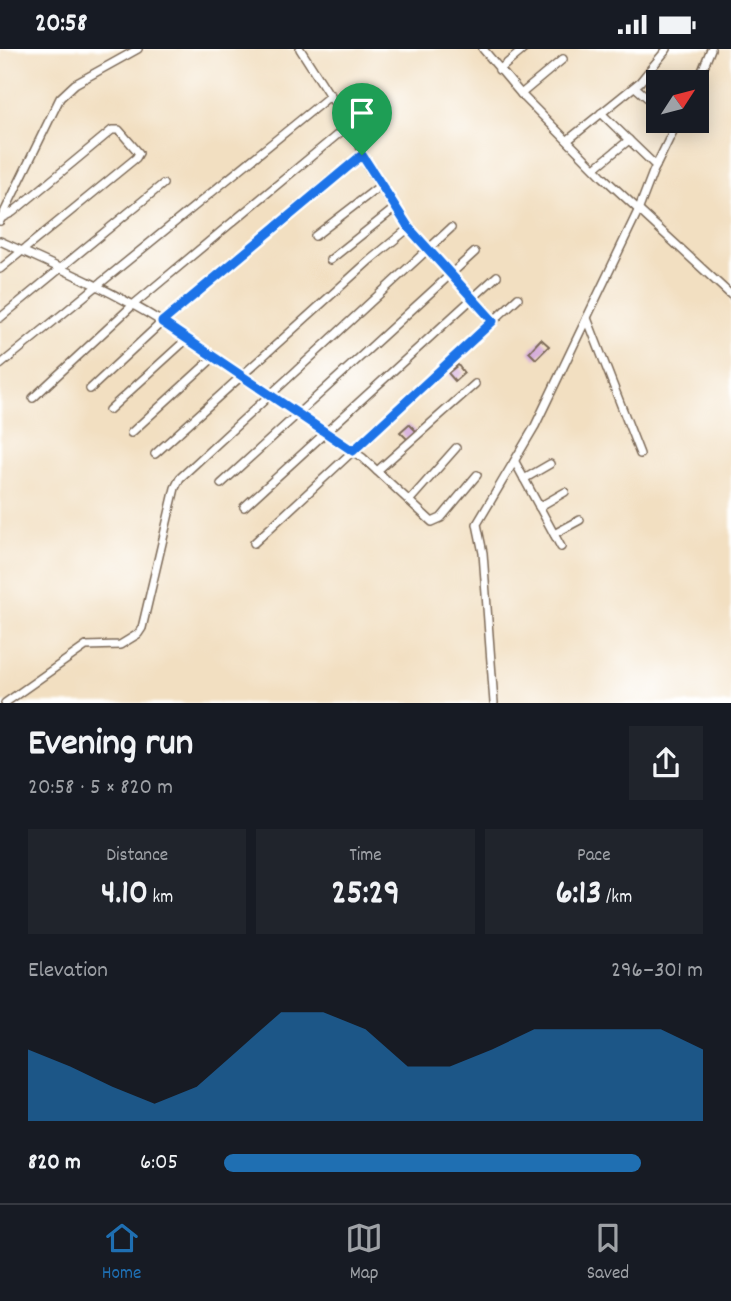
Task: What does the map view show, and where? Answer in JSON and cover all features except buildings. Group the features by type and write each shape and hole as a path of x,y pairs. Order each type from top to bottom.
{"street":[{"path":"1,219 60,98 75,83 125,52 138,49"},
{"path":"300,49 331,95 357,138 362,155 409,228 493,321"},
{"path":"483,49 521,94 595,169 731,295"},
{"path":"499,70 524,49"},
{"path":"568,140 635,87 667,49"},
{"path":"702,70 710,49"},
{"path":"521,94 563,59"},
{"path":"635,87 646,97"},
{"path":"0,365 331,95"},
{"path":"601,113 656,166"},
{"path":"33,398 134,304 349,125"},
{"path":"0,269 136,158 136,148 119,130 112,130 1,219"},
{"path":"494,702 483,554 477,524 536,426 638,211 671,133"},
{"path":"595,169 629,139"},
{"path":"90,389 162,322 362,155"},
{"path":"0,318 163,184"},
{"path":"315,236 381,185"},
{"path":"330,260 395,208"},
{"path":"155,454 409,228"},
{"path":"5,702 86,646 120,645 138,635 142,628 175,488 180,478 451,228"},
{"path":"0,241 97,285 162,322 353,451 429,520 436,521 477,475"},
{"path":"221,484 475,252"},
{"path":"244,507 497,276"},
{"path":"254,543 518,298"},
{"path":"587,318 640,454"},
{"path":"109,410 187,339"},
{"path":"131,433 214,357"},
{"path":"377,471 475,384"},
{"path":"409,501 456,448"},
{"path":"514,462 561,547"},
{"path":"524,479 550,464"},
{"path":"539,507 565,492"},
{"path":"554,534 580,520"}],"route":[{"path":"362,155 409,228 493,321 353,451 162,322 362,155"}]}
